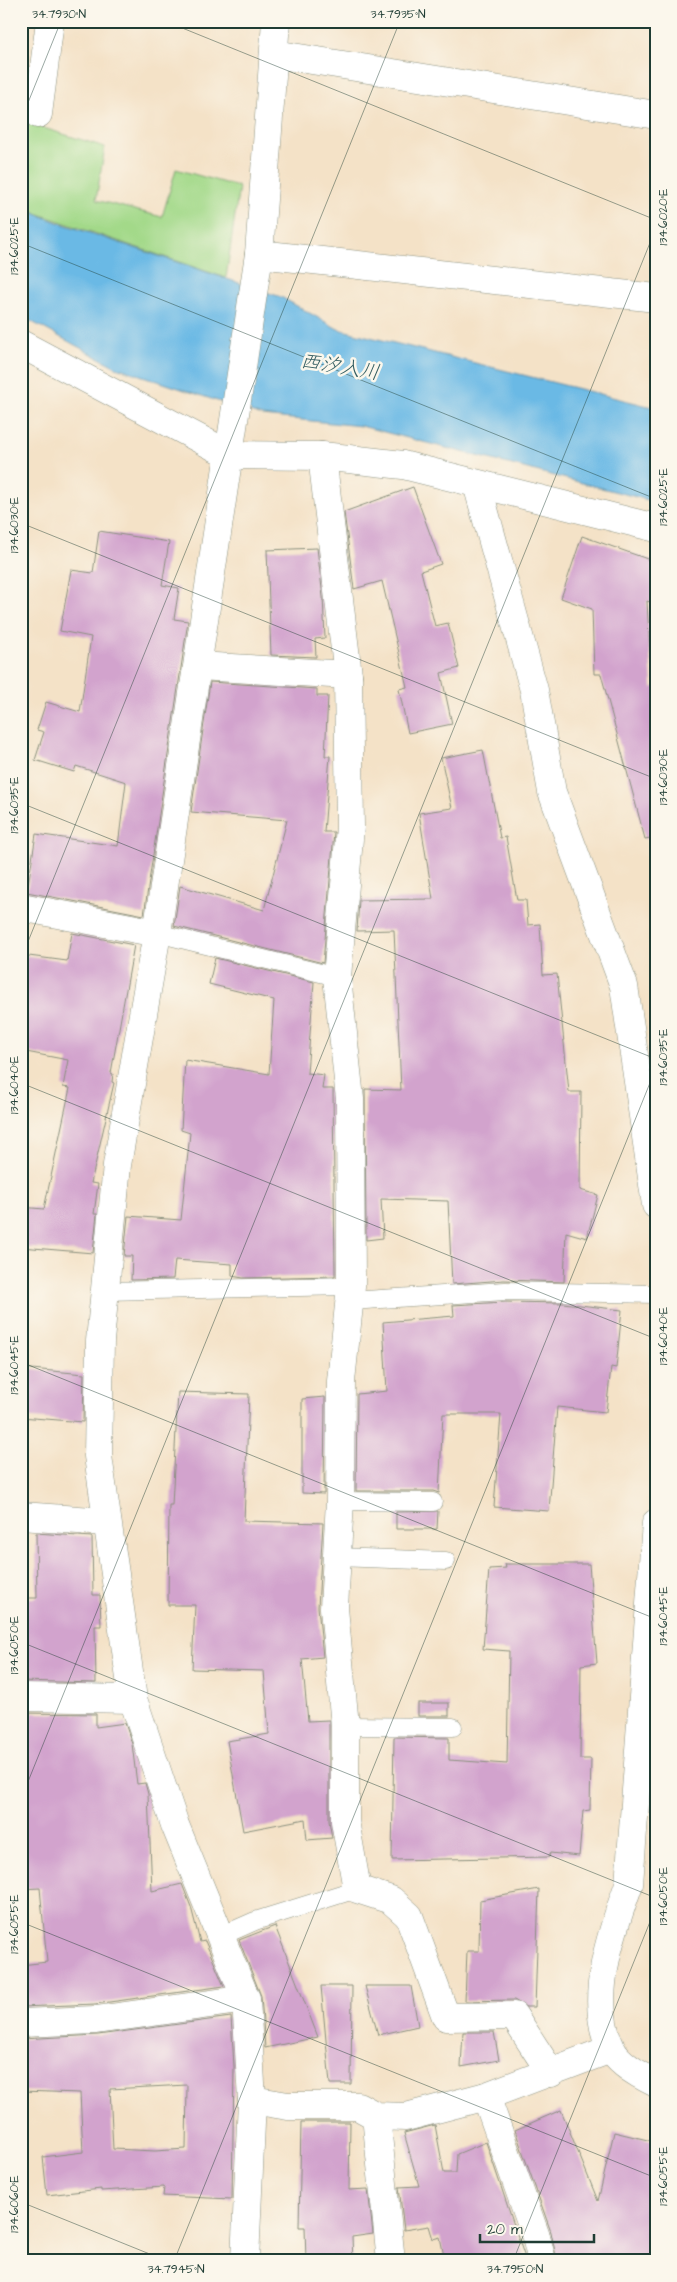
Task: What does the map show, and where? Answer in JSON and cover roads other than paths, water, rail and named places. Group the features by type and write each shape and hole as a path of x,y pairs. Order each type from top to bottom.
{"street":[{"path":"38,114 50,21"},
{"path":"246,2261 252,2100 246,1999 175,1824 133,1699 98,1456 100,1341 117,1165 157,933 230,455 258,254 276,21"},
{"path":"274,54 656,116"},
{"path":"258,254 656,298"},
{"path":"21,344 230,455 322,456 403,466 656,528"},
{"path":"322,456 348,675 350,827 338,978 350,1099 350,1294 341,1381 340,1501 334,1608 344,1726 344,1821 357,1889 391,1900 409,1916 446,2017 514,2016 551,2073"},
{"path":"477,484 534,690 552,792 624,986 656,1205"},
{"path":"198,666 348,675"},
{"path":"21,907 157,933"},
{"path":"21,1516 107,1522"},
{"path":"656,1523 629,1884 613,1928 601,1989 604,2023 611,2050 636,2074 656,2083"},
{"path":"21,1697 133,1699"},
{"path":"21,2023 96,2020 246,1999"},
{"path":"252,2100 288,2106 358,2106 376,2116 406,2117 486,2096 611,2050"},
{"path":"486,2096 536,2237 542,2261"},
{"path":"376,2116 391,2261"}],"lane":[{"path":"157,933 338,978"},
{"path":"104,1291 350,1294 505,1291 656,1294"},
{"path":"340,1501 433,1502"},
{"path":"336,1557 446,1561"},
{"path":"344,1726 453,1727"},
{"path":"222,1936 256,1921 357,1889"}],"water":[{"name":"西汐入川","path":"21,208 57,222 281,297 338,329 656,408 656,502 361,426 262,416 116,367 21,316"}]}
